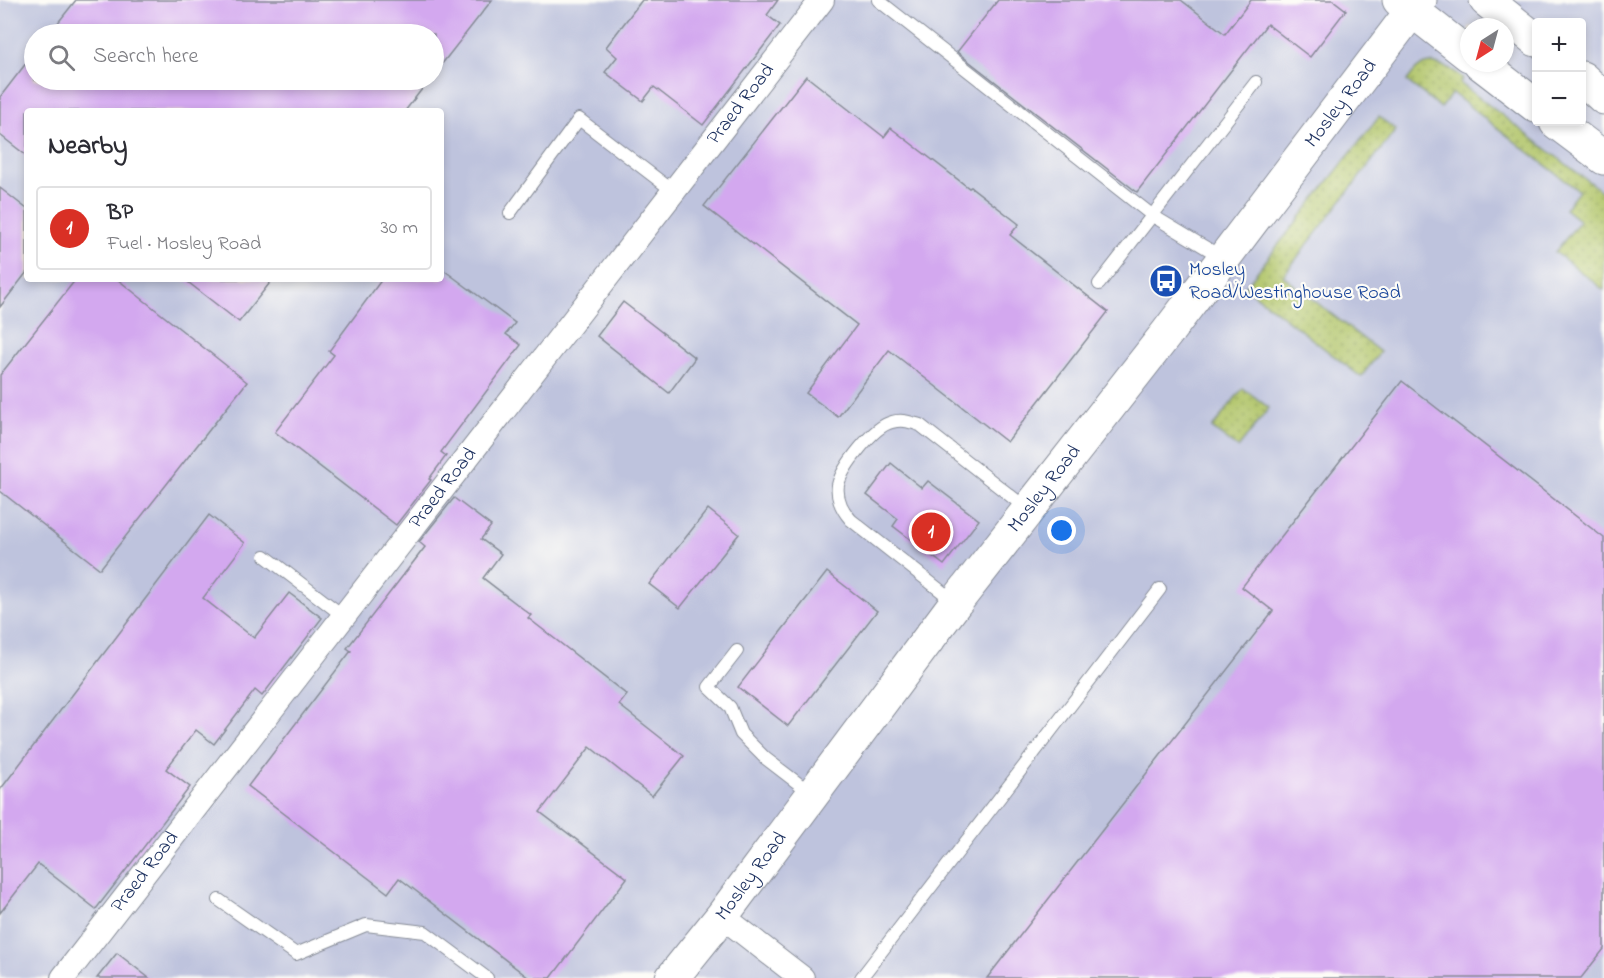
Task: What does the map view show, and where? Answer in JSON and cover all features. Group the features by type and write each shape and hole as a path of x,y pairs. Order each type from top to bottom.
{"main road":[{"path":"1486,0 1532,37"},
{"path":"1410,3 1460,47"},
{"name":"Mosley Road","path":"672,978 722,916 956,602 1224,258 1410,3"},
{"path":"1492,72 1532,103"},
{"path":"1586,82 1604,98"},
{"path":"1561,126 1604,158"}],"street":[{"name":"Praed Road","path":"63,978 342,615 822,0"},
{"path":"722,916 802,978"}],"lane":[{"path":"878,0 1153,216 1224,258"},
{"path":"1099,285 1256,82"},
{"path":"510,213 579,119 674,191"},
{"path":"956,602 850,520 842,510 838,499 838,486 842,474 866,441 878,429 890,422 905,420 920,425 1029,510"},
{"path":"265,556 342,615"},
{"path":"861,978 1160,589"},
{"path":"737,651 709,687 730,707 741,734 765,758 813,795"},
{"path":"219,900 296,954 366,925 425,932 487,978"}],"shaded area":[{"path":"0,0 1604,0 1604,978 0,978"}],"green space":[{"path":"1432,63 1449,68 1463,78 1460,83 1604,193 1604,290 1555,252 1580,221 1565,209 1579,191 1452,93 1441,108 1407,81 1417,69"},
{"path":"1379,117 1396,130 1283,276 1380,352 1361,377 1245,287"},
{"path":"1243,388 1269,408 1238,448 1212,428"}],"building":[{"path":"76,0 492,0 444,61 444,24 57,24"},
{"path":"642,0 778,0 767,15 780,25 703,125 654,87 643,101 605,72 617,57 606,47"},
{"path":"998,0 1181,0 1225,34 1251,0 1333,0 1346,10 1310,57 1267,24 1137,192 957,52"},
{"path":"24,66 24,90 421,90 407,108 24,108 24,154 0,135 0,97"},
{"path":"806,76 884,137 891,128 1019,224 1010,235 1108,312 1007,442 889,350 838,417 806,393 857,325 704,206"},
{"path":"0,188 24,207 24,276 0,307"},
{"path":"444,270 515,323 506,334 521,345 441,452 446,456 429,479 431,480 396,525 275,432 334,355 329,351 380,282 444,282"},
{"path":"74,282 121,282 247,382 100,569 0,491 0,375"},
{"path":"188,282 271,282 239,322"},
{"path":"623,302 695,358 669,393 597,336"},
{"path":"1402,381 1604,538 1604,949 1581,978 987,978 1273,611 1242,587"},
{"path":"891,463 922,488 928,481 979,520 944,565 893,526 898,519 867,495"},
{"path":"454,498 491,526 481,539 501,554 483,578 531,615 528,618 627,695 619,705 684,756 652,796 590,747 540,812 627,878 551,978 529,978 399,878 388,893 248,786 351,651 347,648 425,547 419,542"},
{"path":"708,509 739,534 680,608 649,584"},
{"path":"209,515 245,543 203,598 254,638 289,593 322,618 262,696 255,690 214,744 196,730 166,769 190,787 96,909 38,864 0,913 0,790"},
{"path":"827,572 877,611 788,726 738,687"},
{"path":"117,953 149,978 97,978"}],"place":[{"name":"Mosley Road/Westinghouse Road","path":"1166,281"},
{"name":"BP","path":"931,532"}]}
